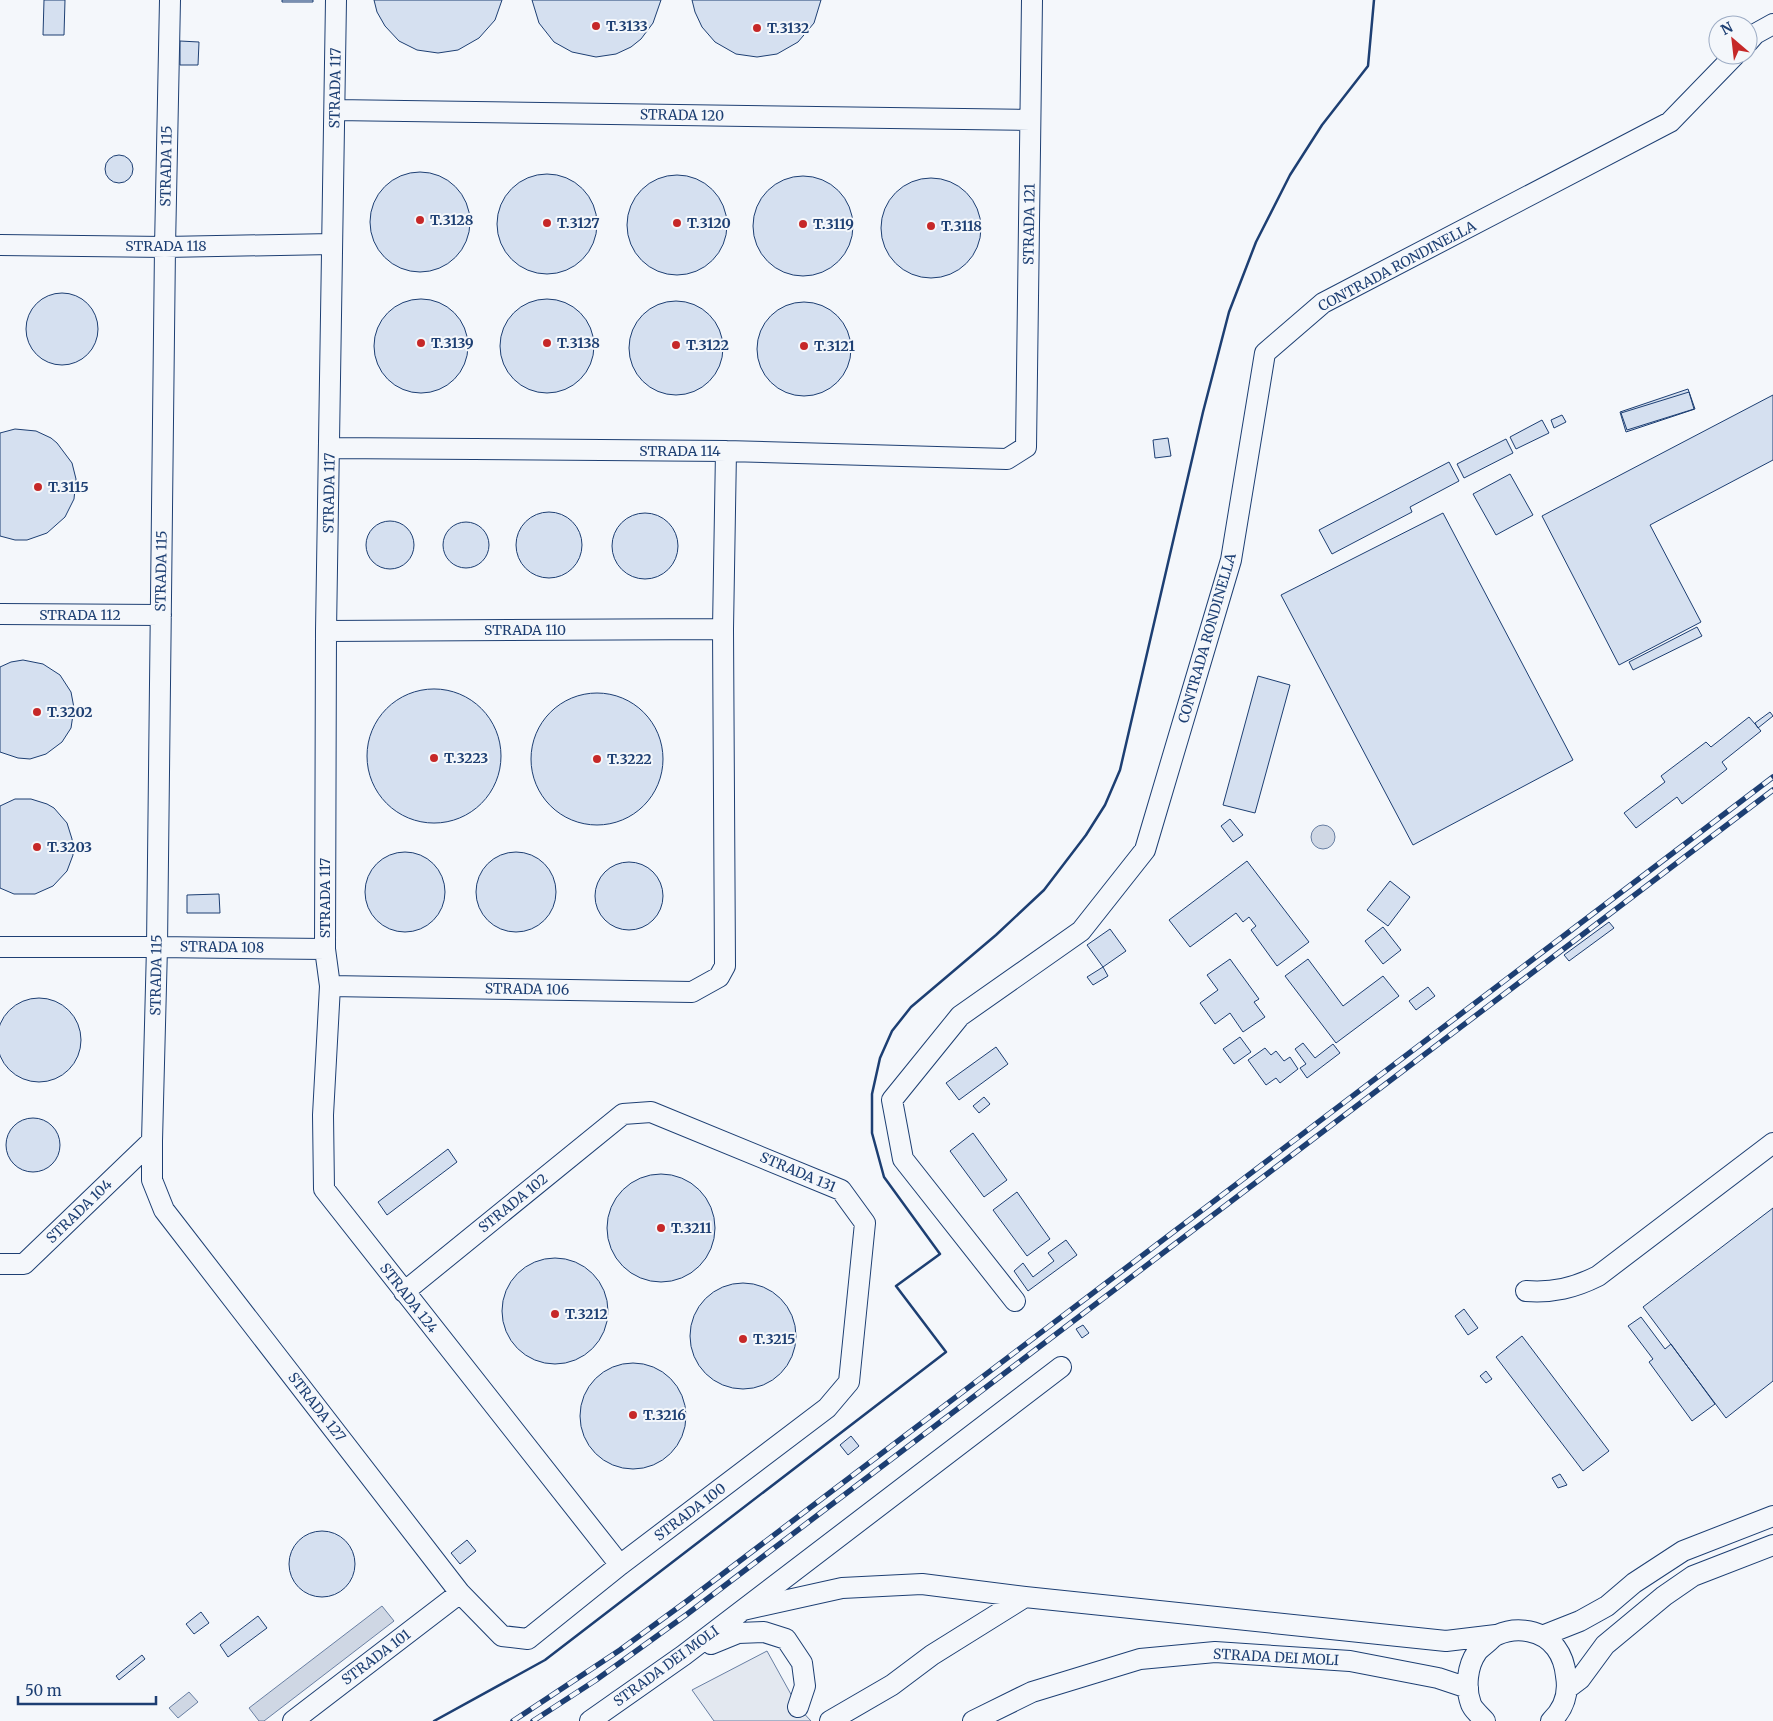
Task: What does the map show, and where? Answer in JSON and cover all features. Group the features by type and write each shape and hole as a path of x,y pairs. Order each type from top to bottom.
{"street":[{"name":"STRADA 115","path":"152,1141 157,947 165,247 170,0"},
{"name":"STRADA 117","path":"330,986 325,949 326,631 336,0"},
{"name":"STRADA 121","path":"1026,447 1032,0"},
{"path":"1758,32 1773,24"},
{"name":"CONTRADA RONDINELLA","path":"1016,1301 903,1159 892,1100 960,1016 1081,931 1146,850 1231,560 1265,353 1323,303 1670,122 1725,65"},
{"name":"STRADA 120","path":"334,110 1030,120"},
{"name":"STRADA 118","path":"0,245 165,247 332,244"},
{"name":"STRADA 114","path":"330,448 726,451 1007,459 1026,447"},
{"path":"723,629 726,451"},
{"name":"STRADA 112","path":"0,614 161,615"},
{"name":"STRADA 110","path":"326,631 723,629"},
{"name":"STRADA 106","path":"330,986 692,992 719,976 725,966 723,629"},
{"name":"STRADA 108","path":"0,947 325,949"},
{"name":"STRADA 124","path":"330,986 323,1115 324,1189 620,1564"},
{"name":"STRADA 131","path":"623,1114 651,1112 841,1190 865,1224 848,1382"},
{"name":"STRADA 102","path":"404,1292 623,1114"},
{"name":"STRADA 104","path":"0,1264 24,1264 152,1141"},
{"name":"STRADA 127","path":"152,1141 152,1180 164,1210 460,1592 502,1636 528,1639"},
{"path":"1526,1291 1562,1290 1579,1285 1598,1276 1773,1143"},
{"name":"STRADA DEI MOLI","path":"590,1721 684,1655 1061,1367"},
{"name":"STRADA 100","path":"528,1639 620,1564 827,1408 848,1382"},
{"path":"1542,1636 1580,1621 1606,1606 1634,1583 1683,1551 1773,1516"},
{"path":"1568,1688 1580,1678 1605,1645 1664,1596 1693,1576 1773,1545"},
{"path":"743,1610 842,1588 922,1584 1025,1597 1446,1641 1496,1635 1518,1630 1542,1636 1556,1647 1564,1662 1568,1688 1562,1707 1552,1721"},
{"name":"STRADA 101","path":"293,1721 460,1592"},
{"path":"830,1721 892,1685 932,1655 1025,1597"},
{"path":"684,1655 738,1632 764,1632 786,1639 802,1663 805,1686 798,1707"},
{"path":"1485,1721 1471,1705 1468,1676 1477,1652 1496,1635"},
{"name":"STRADA DEI MOLI","path":"973,1721 1032,1692 1140,1659 1215,1652 1350,1661 1438,1678 1468,1688"}],"shaded area":[{"path":"1323,825 1328,826 1334,832 1334,842 1328,848 1323,849 1318,848 1312,842 1311,837 1312,832 1318,826"},
{"path":"382,1606 394,1621 264,1721 259,1721 249,1708"},
{"path":"767,1651 798,1707 811,1721 714,1721 692,1690"},
{"path":"189,1692 198,1702 178,1718 169,1708"}],"building":[{"path":"44,0 65,0 64,35 43,35"},
{"path":"282,0 313,0 313,2 282,2"},
{"path":"374,0 502,0 495,20 479,38 458,50 438,53 417,50 399,41 385,26 377,12"},
{"name":"T.3133","path":"532,0 661,0 653,23 641,39 631,47 616,54 596,57 572,52 554,42 539,23"},
{"name":"T.3132","path":"692,0 821,0 814,23 798,42 777,54 757,57 736,54 715,42 702,27"},
{"path":"180,41 199,42 198,65 180,65"},
{"path":"119,155 129,159 133,169 129,179 119,183 109,179 105,169 109,159"},
{"name":"T.3128","path":"420,172 430,173 448,180 462,194 469,212 469,232 462,250 448,264 430,271 420,272 410,271 392,264 378,250 371,232 370,222 371,212 378,194 392,180 410,173"},
{"name":"T.3127","path":"547,174 557,175 575,182 589,196 596,214 596,234 589,252 575,266 557,273 547,274 537,273 519,266 505,252 498,234 497,224 498,214 505,196 519,182 537,175"},
{"name":"T.3120","path":"677,175 687,176 705,183 719,197 726,215 726,235 719,253 705,267 687,274 677,275 667,274 649,267 635,253 628,235 627,225 628,215 635,197 649,183 667,176"},
{"name":"T.3119","path":"803,176 813,177 831,184 845,198 852,216 852,236 845,254 831,268 813,275 803,276 793,275 775,268 761,254 754,236 753,226 754,216 761,198 775,184 793,177"},
{"name":"T.3118","path":"931,178 941,179 959,186 973,200 980,218 980,238 973,256 959,270 941,277 931,278 921,277 903,270 889,256 882,238 881,228 882,218 889,200 903,186 921,179"},
{"path":"62,293 82,299 92,309 98,329 92,349 82,359 62,365 42,359 32,349 26,329 32,309 42,299"},
{"name":"T.3139","path":"412,299 430,299 455,312 465,328 468,346 465,364 455,380 430,393 412,393 387,380 374,355 374,337 387,312"},
{"name":"T.3138","path":"538,299 556,299 581,312 591,328 594,346 591,364 581,380 556,393 538,393 513,380 500,355 500,337 513,312"},
{"name":"T.3122","path":"667,301 685,301 710,314 720,330 723,348 720,366 710,382 685,395 667,395 642,382 629,357 629,339 642,314"},
{"name":"T.3121","path":"795,302 813,302 838,315 848,331 851,349 848,367 838,383 813,396 795,396 770,383 757,358 757,340 770,315"},
{"path":"1688,389 1695,409 1626,432 1620,412"},
{"path":"1689,392 1694,409 1627,430 1621,413"},
{"path":"1773,395 1773,460 1650,525 1701,622 1619,665 1542,516"},
{"path":"1562,415 1566,422 1554,428 1551,420"},
{"path":"1542,420 1549,433 1516,449 1510,437"},
{"name":"T.3115","path":"15,429 36,431 51,438 72,463 76,479 74,499 65,517 47,533 27,540 15,540 0,536 0,433"},
{"path":"1168,438 1171,456 1155,458 1153,440"},
{"path":"1506,439 1513,453 1464,478 1457,464"},
{"path":"1449,462 1459,481 1410,507 1412,512 1332,554 1319,530"},
{"path":"1510,474 1533,515 1496,535 1473,494"},
{"path":"542,512 556,512 568,517 577,526 582,538 580,558 573,569 556,578 542,578 530,573 521,564 516,552 516,538 521,526 530,517"},
{"path":"645,513 658,516 668,523 675,533 678,546 675,559 668,569 658,576 645,579 632,576 622,569 615,559 612,546 615,533 622,523 632,516"},
{"path":"1443,513 1573,760 1413,845 1281,595"},
{"path":"390,521 399,523 407,528 412,536 414,545 412,554 407,562 399,567 390,569 381,567 373,562 368,554 366,545 368,536 373,528 381,523"},
{"path":"461,522 471,522 485,532 489,545 485,558 479,564 471,568 461,568 447,558 443,550 443,540 453,526"},
{"path":"1697,627 1702,636 1633,670 1629,662"},
{"name":"T.3202","path":"23,660 43,664 60,675 71,692 74,708 71,728 62,742 46,754 30,759 18,758 0,752 0,667 11,662"},
{"path":"1258,676 1290,685 1255,813 1223,805"},
{"name":"T.3223","path":"434,689 460,694 482,708 496,730 501,756 496,782 482,804 460,818 434,823 408,818 386,804 372,782 367,756 372,730 386,708 408,694"},
{"name":"T.3222","path":"597,693 610,694 622,698 644,712 658,734 662,746 662,772 658,784 644,806 622,820 610,824 597,825 584,824 572,820 550,806 536,784 532,772 531,759 532,746 536,734 550,712 572,698 584,694"},
{"path":"1770,712 1773,716 1758,728 1755,723"},
{"path":"1749,717 1761,731 1722,762 1727,769 1682,804 1677,797 1636,828 1624,813 1665,782 1661,776 1706,742 1711,747"},
{"name":"T.3203","path":"15,799 31,799 54,808 67,823 72,839 73,855 67,871 53,886 35,894 14,894 0,888 0,806"},
{"path":"1230,819 1243,835 1233,842 1221,826"},
{"path":"405,852 420,855 433,864 442,877 445,892 442,907 433,920 420,929 405,932 390,929 377,920 368,907 365,892 368,877 377,864 390,855"},
{"path":"516,852 531,855 544,864 553,877 556,892 553,907 544,920 531,929 516,932 501,929 488,920 479,907 476,892 479,877 488,864 501,855"},
{"path":"1247,861 1309,942 1277,966 1251,930 1256,926 1249,917 1243,922 1236,913 1190,947 1169,920"},
{"path":"629,862 642,865 653,872 660,883 663,896 660,909 653,920 642,927 629,930 616,927 605,920 598,909 595,896 598,883 605,872 616,865"},
{"path":"1390,881 1410,897 1388,926 1367,910"},
{"path":"219,894 220,913 187,913 187,895"},
{"path":"1609,922 1614,928 1569,961 1564,955"},
{"path":"1383,927 1401,950 1383,964 1365,941"},
{"path":"1110,929 1126,951 1103,967 1087,945"},
{"path":"1230,959 1259,999 1254,1002 1265,1017 1243,1032 1230,1013 1215,1024 1200,1003 1218,990 1207,975"},
{"path":"1308,959 1343,1006 1383,976 1399,996 1336,1043 1285,976"},
{"path":"1103,967 1108,976 1093,985 1087,977"},
{"path":"1428,987 1435,996 1416,1010 1409,1001"},
{"path":"39,998 55,1001 74,1017 78,1024 81,1040 78,1056 62,1075 55,1079 39,1082 23,1079 4,1063 0,1056 -3,1040 0,1024 16,1005 23,1001"},
{"path":"1240,1037 1251,1052 1234,1064 1223,1049"},
{"path":"1303,1043 1315,1058 1333,1044 1340,1053 1307,1078 1300,1068 1306,1064 1295,1049"},
{"path":"996,1047 1008,1064 959,1100 946,1083"},
{"path":"1265,1048 1271,1055 1276,1051 1284,1061 1290,1057 1298,1069 1280,1083 1276,1078 1266,1085 1248,1060"},
{"path":"984,1097 990,1104 979,1113 973,1106"},
{"path":"28,1118 38,1118 48,1122 56,1130 60,1145 56,1160 48,1168 38,1172 28,1172 18,1168 10,1160 6,1150 6,1140 10,1130 18,1122"},
{"path":"973,1133 1007,1180 984,1197 950,1151"},
{"path":"448,1149 457,1162 387,1215 378,1202"},
{"name":"T.3211","path":"661,1174 671,1175 691,1183 699,1190 706,1198 714,1218 714,1238 706,1258 699,1266 691,1273 671,1281 661,1282 651,1281 631,1273 623,1266 616,1258 608,1238 607,1228 608,1218 616,1198 623,1190 631,1183 651,1175"},
{"path":"1017,1192 1050,1239 1027,1256 993,1210"},
{"path":"1773,1208 1773,1381 1726,1418 1643,1307"},
{"path":"1066,1240 1077,1255 1028,1291 1014,1271 1023,1263 1033,1277 1054,1261 1048,1253"},
{"name":"T.3212","path":"555,1258 575,1262 592,1274 604,1291 608,1311 604,1331 592,1348 575,1360 555,1364 535,1360 518,1348 506,1331 502,1311 506,1291 518,1274 535,1262"},
{"name":"T.3215","path":"743,1283 763,1287 780,1299 792,1316 796,1336 792,1356 780,1373 763,1385 743,1389 723,1385 706,1373 694,1356 690,1336 694,1316 706,1299 723,1287"},
{"path":"1464,1309 1478,1328 1468,1335 1455,1316"},
{"path":"1641,1317 1665,1349 1671,1344 1715,1404 1692,1421 1649,1362 1653,1359 1628,1326"},
{"path":"1083,1325 1089,1333 1082,1338 1076,1329"},
{"path":"1522,1336 1609,1451 1583,1471 1496,1357"},
{"name":"T.3216","path":"633,1363 653,1367 671,1378 682,1396 686,1416 682,1436 671,1454 653,1465 633,1469 613,1465 595,1454 584,1436 580,1416 584,1396 595,1378 613,1367"},
{"path":"1486,1371 1492,1379 1486,1383 1480,1376"},
{"path":"851,1436 859,1446 848,1455 840,1445"},
{"path":"1560,1474 1567,1485 1558,1488 1552,1478"},
{"path":"315,1531 329,1531 341,1536 350,1545 355,1557 353,1577 346,1588 329,1597 315,1597 303,1592 294,1583 289,1571 289,1557 294,1545 303,1536"},
{"path":"467,1540 476,1551 460,1564 451,1553"},
{"path":"201,1612 209,1623 194,1634 186,1624"},
{"path":"258,1616 267,1628 228,1657 220,1645"},
{"path":"142,1655 145,1659 119,1680 116,1676"}],"railway":[{"path":"513,1721 620,1650 687,1601 1773,777"},
{"path":"533,1721 596,1680 686,1615 1773,790"}],"wall":[{"path":"434,1721 545,1660 946,1352 896,1286 940,1254 884,1177 872,1133 872,1094 880,1058 892,1031 911,1007 996,935 1044,890 1086,835 1105,805 1120,770 1203,412 1229,312 1256,242 1290,175 1322,125 1368,66 1374,0"}],"place":[{"name":"T.3133","path":"596,26"},
{"name":"T.3132","path":"757,28"},
{"name":"T.3128","path":"420,220"},
{"name":"T.3127","path":"547,223"},
{"name":"T.3120","path":"677,223"},
{"name":"T.3119","path":"803,224"},
{"name":"T.3118","path":"931,226"},
{"name":"T.3139","path":"421,343"},
{"name":"T.3138","path":"547,343"},
{"name":"T.3122","path":"676,345"},
{"name":"T.3121","path":"804,346"},
{"name":"T.3115","path":"38,487"},
{"name":"T.3202","path":"37,712"},
{"name":"T.3223","path":"434,758"},
{"name":"T.3222","path":"597,759"},
{"name":"T.3203","path":"37,847"},
{"name":"T.3211","path":"661,1228"},
{"name":"T.3212","path":"555,1314"},
{"name":"T.3215","path":"743,1339"},
{"name":"T.3216","path":"633,1415"}]}
